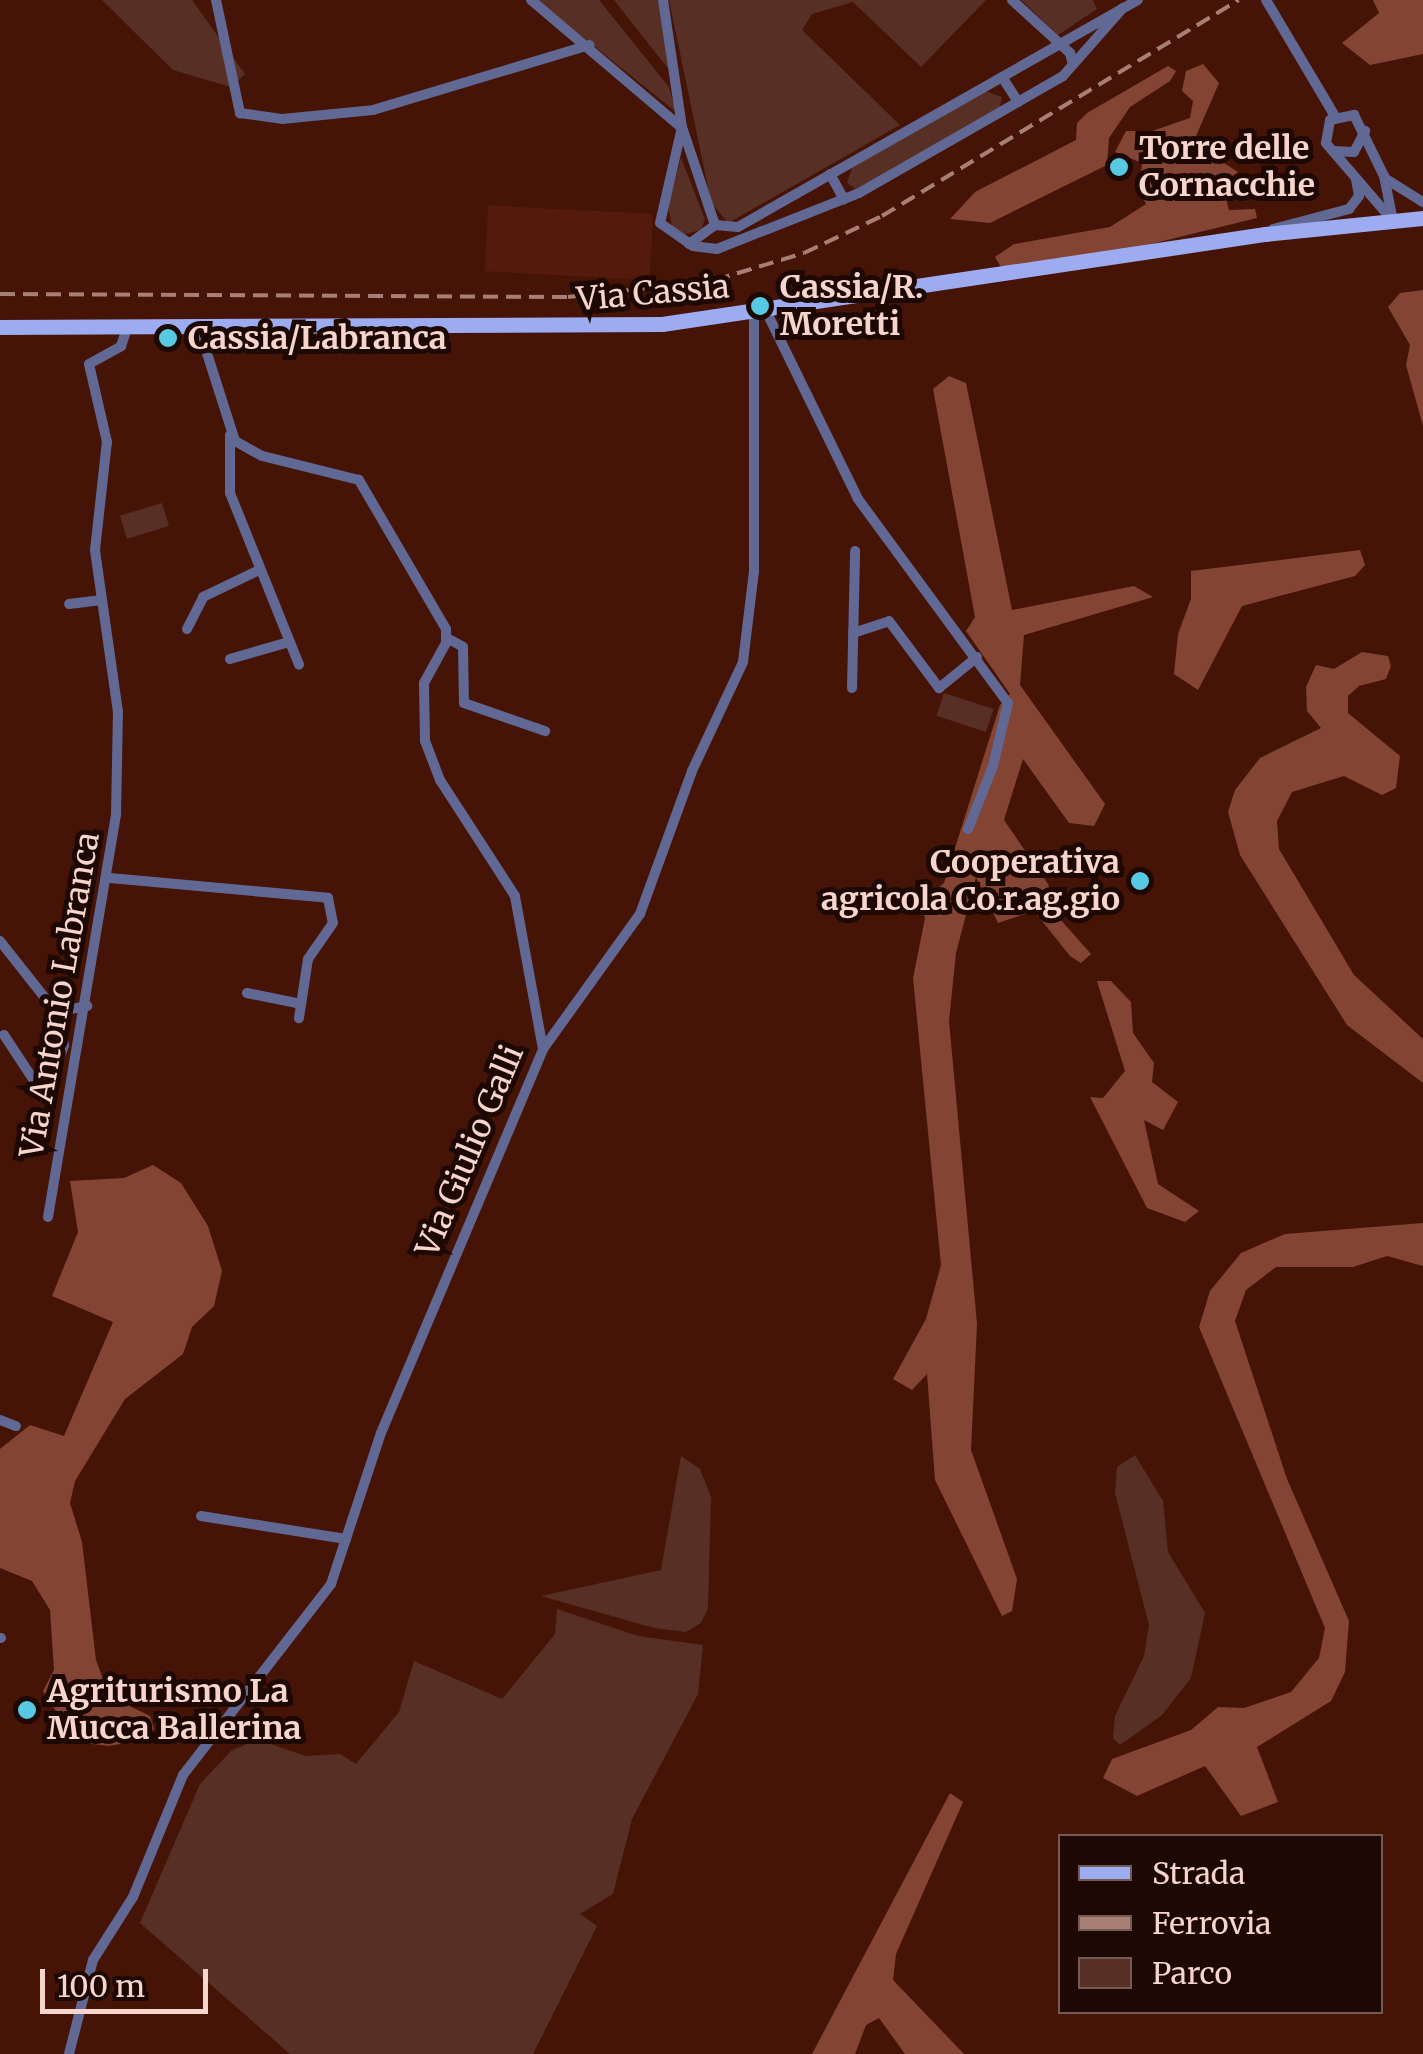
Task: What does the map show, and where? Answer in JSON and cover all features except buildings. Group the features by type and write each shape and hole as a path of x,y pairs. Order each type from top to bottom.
{"main road":[{"name":"Via Cassia","path":"0,327 579,328 760,311 1265,234 1423,218"}],"street":[{"path":"216,0 240,113 282,119 372,110 589,44"},
{"path":"531,0 589,44 682,127"},
{"path":"663,0 682,127 715,225"},
{"path":"1012,0 1061,46 1073,65"},
{"path":"715,225 729,230 772,208 1138,0"},
{"path":"1266,0 1335,116"},
{"path":"682,127 659,217 689,244 717,249 844,199 1018,102 1073,65 1123,8"},
{"path":"1002,77 1018,102"},
{"path":"1335,116 1354,115 1365,130 1384,176 1394,221"},
{"path":"1335,116 1324,131 1330,148 1394,221"},
{"path":"1330,148 1354,152 1365,130"},
{"path":"830,174 844,199"},
{"path":"1265,234 1292,220 1348,208 1359,193 1353,174"},
{"path":"1384,176 1423,202"},
{"path":"772,208 778,226"},
{"path":"689,244 715,225"},
{"path":"760,311 858,499 1004,695 1008,714 968,829"},
{"path":"543,1049 640,914 692,771 743,662 754,571 760,311"},
{"path":"200,328 230,434 230,493 299,665"},
{"name":"Via Antonio Labranca","path":"48,1216 110,878 118,712 95,550 108,442 88,364 120,346 127,329"},
{"path":"230,434 262,456 358,480 447,638 463,647 459,694 464,703 546,731"},
{"path":"852,688 856,551"},
{"path":"187,629 203,597 259,570"},
{"path":"69,604 102,600"},
{"path":"853,633 889,620 938,688 977,657"},
{"name":"Via Giulio Galli","path":"69,2054 93,1960 134,1896 183,1774 327,1592 380,1433 543,1049 516,896 440,780 426,748 424,683 447,638"},
{"path":"230,660 290,642"},
{"path":"110,878 328,898 333,923 308,959 299,1018"},
{"path":"0,941 56,1012 64,1045 46,1098 4,1035"},
{"path":"247,993 302,1004"},
{"path":"56,1012 87,1006"},
{"path":"0,1420 16,1426"},
{"path":"202,1516 346,1538"}],"shaded area":[{"path":"1373,0 1423,0 1423,54 1370,65 1342,43 1379,13"},
{"path":"1203,64 1219,83 1193,143 1238,172 1222,184 1229,210 1255,209 1257,218 1102,256 1001,267 995,257 1014,244 1110,227 1146,204 1139,190 1142,163 1115,152 1126,131 1152,131 1190,118 1193,101 1182,91 1186,71"},
{"path":"1168,66 1176,71 1170,81 1130,107 1109,138 1107,165 990,223 950,219 975,192 1076,140 1077,123 1087,113"},
{"path":"488,205 653,214 650,280 485,271"},
{"path":"1423,290 1423,426 1406,365 1410,345 1388,307 1400,293"},
{"path":"949,376 966,383 1012,610 1134,586 1153,597 1024,635 1020,685 1105,804 1094,826 1069,823 1023,759 1004,820 1048,884 1060,919 1091,954 1081,963 1070,956 1034,911 998,923 976,877 956,953 949,1021 977,1324 971,1450 1017,1579 1012,1611 1002,1616 935,1480 927,1374 912,1390 893,1379 926,1319 941,1265 913,978 925,918 920,903 944,883 1000,705 1010,694 966,631 975,617 933,389"},
{"path":"1360,550 1365,565 1355,576 1242,606 1198,690 1174,674 1178,634 1191,599 1191,571"},
{"path":"1362,652 1388,656 1391,666 1386,679 1359,686 1348,696 1348,713 1400,756 1396,788 1382,795 1344,776 1292,792 1277,821 1279,849 1354,975 1423,1039 1423,1083 1347,1025 1240,855 1228,812 1235,790 1260,758 1321,728 1307,711 1306,687 1316,665 1334,669"},
{"path":"1097,981 1111,981 1131,1002 1133,1033 1154,1063 1152,1082 1178,1102 1163,1130 1144,1120 1158,1184 1199,1211 1185,1222 1147,1208 1090,1097 1103,1098 1125,1071"},
{"path":"153,1165 181,1183 208,1226 222,1271 214,1306 192,1327 183,1354 125,1399 75,1481 70,1503 82,1542 96,1660 109,1696 150,1716 154,1729 146,1739 109,1746 76,1742 43,1691 54,1670 50,1610 32,1581 0,1568 0,1449 30,1425 64,1436 113,1322 52,1296 78,1232 70,1181 124,1178"},
{"path":"1423,1223 1423,1266 1387,1256 1353,1267 1276,1267 1246,1290 1235,1321 1287,1479 1349,1621 1345,1672 1331,1701 1257,1747 1278,1802 1241,1816 1205,1766 1137,1796 1103,1778 1112,1759 1191,1730 1218,1707 1244,1708 1291,1692 1319,1658 1325,1628 1199,1327 1210,1291 1241,1253 1285,1234"},
{"path":"950,1793 963,1802 896,1954 893,1980 964,2054 905,2054 879,2018 866,2025 855,2054 812,2054"}],"green space":[{"path":"102,0 192,0 245,74 231,87 173,70"},
{"path":"537,0 599,0 669,87 676,112"},
{"path":"614,0 659,0 670,71"},
{"path":"669,0 986,0 921,67 853,2 812,14 802,30 900,125 728,223 711,202"},
{"path":"1021,0 1093,0 1097,9 1058,35"},
{"path":"985,91 1002,97 999,110 856,189 847,183 852,168"},
{"path":"681,158 705,219 701,230 685,234 672,226 668,207"},
{"path":"162,503 169,526 127,539 120,516"},
{"path":"944,693 993,709 986,732 937,716"},
{"path":"1135,1455 1163,1501 1168,1552 1205,1613 1191,1678 1162,1715 1120,1745 1113,1738 1115,1716 1144,1656 1149,1625 1115,1493 1117,1467"},
{"path":"681,1456 700,1469 711,1497 708,1608 701,1623 686,1632 654,1628 541,1596 661,1570"},
{"path":"557,1609 638,1636 703,1645 698,1694 632,1819 613,1894 580,1914 597,1926 533,2054 290,2054 140,1923 200,1784 231,1751 257,1739 305,1756 340,1754 356,1764 399,1712 414,1661 502,1699 555,1634"}],"railway":[{"path":"0,294 568,297 715,280 804,253 882,216 1239,0"}],"place":[{"name":"Torre delle Cornacchie","path":"1119,167"},
{"name":"Cassia/R. Moretti","path":"760,306"},
{"name":"Cassia/Labranca","path":"168,338"},
{"name":"Cooperativa agricola Co.r.ag.gio","path":"1140,881"},
{"name":"Agriturismo La Mucca Ballerina","path":"27,1710"}]}
